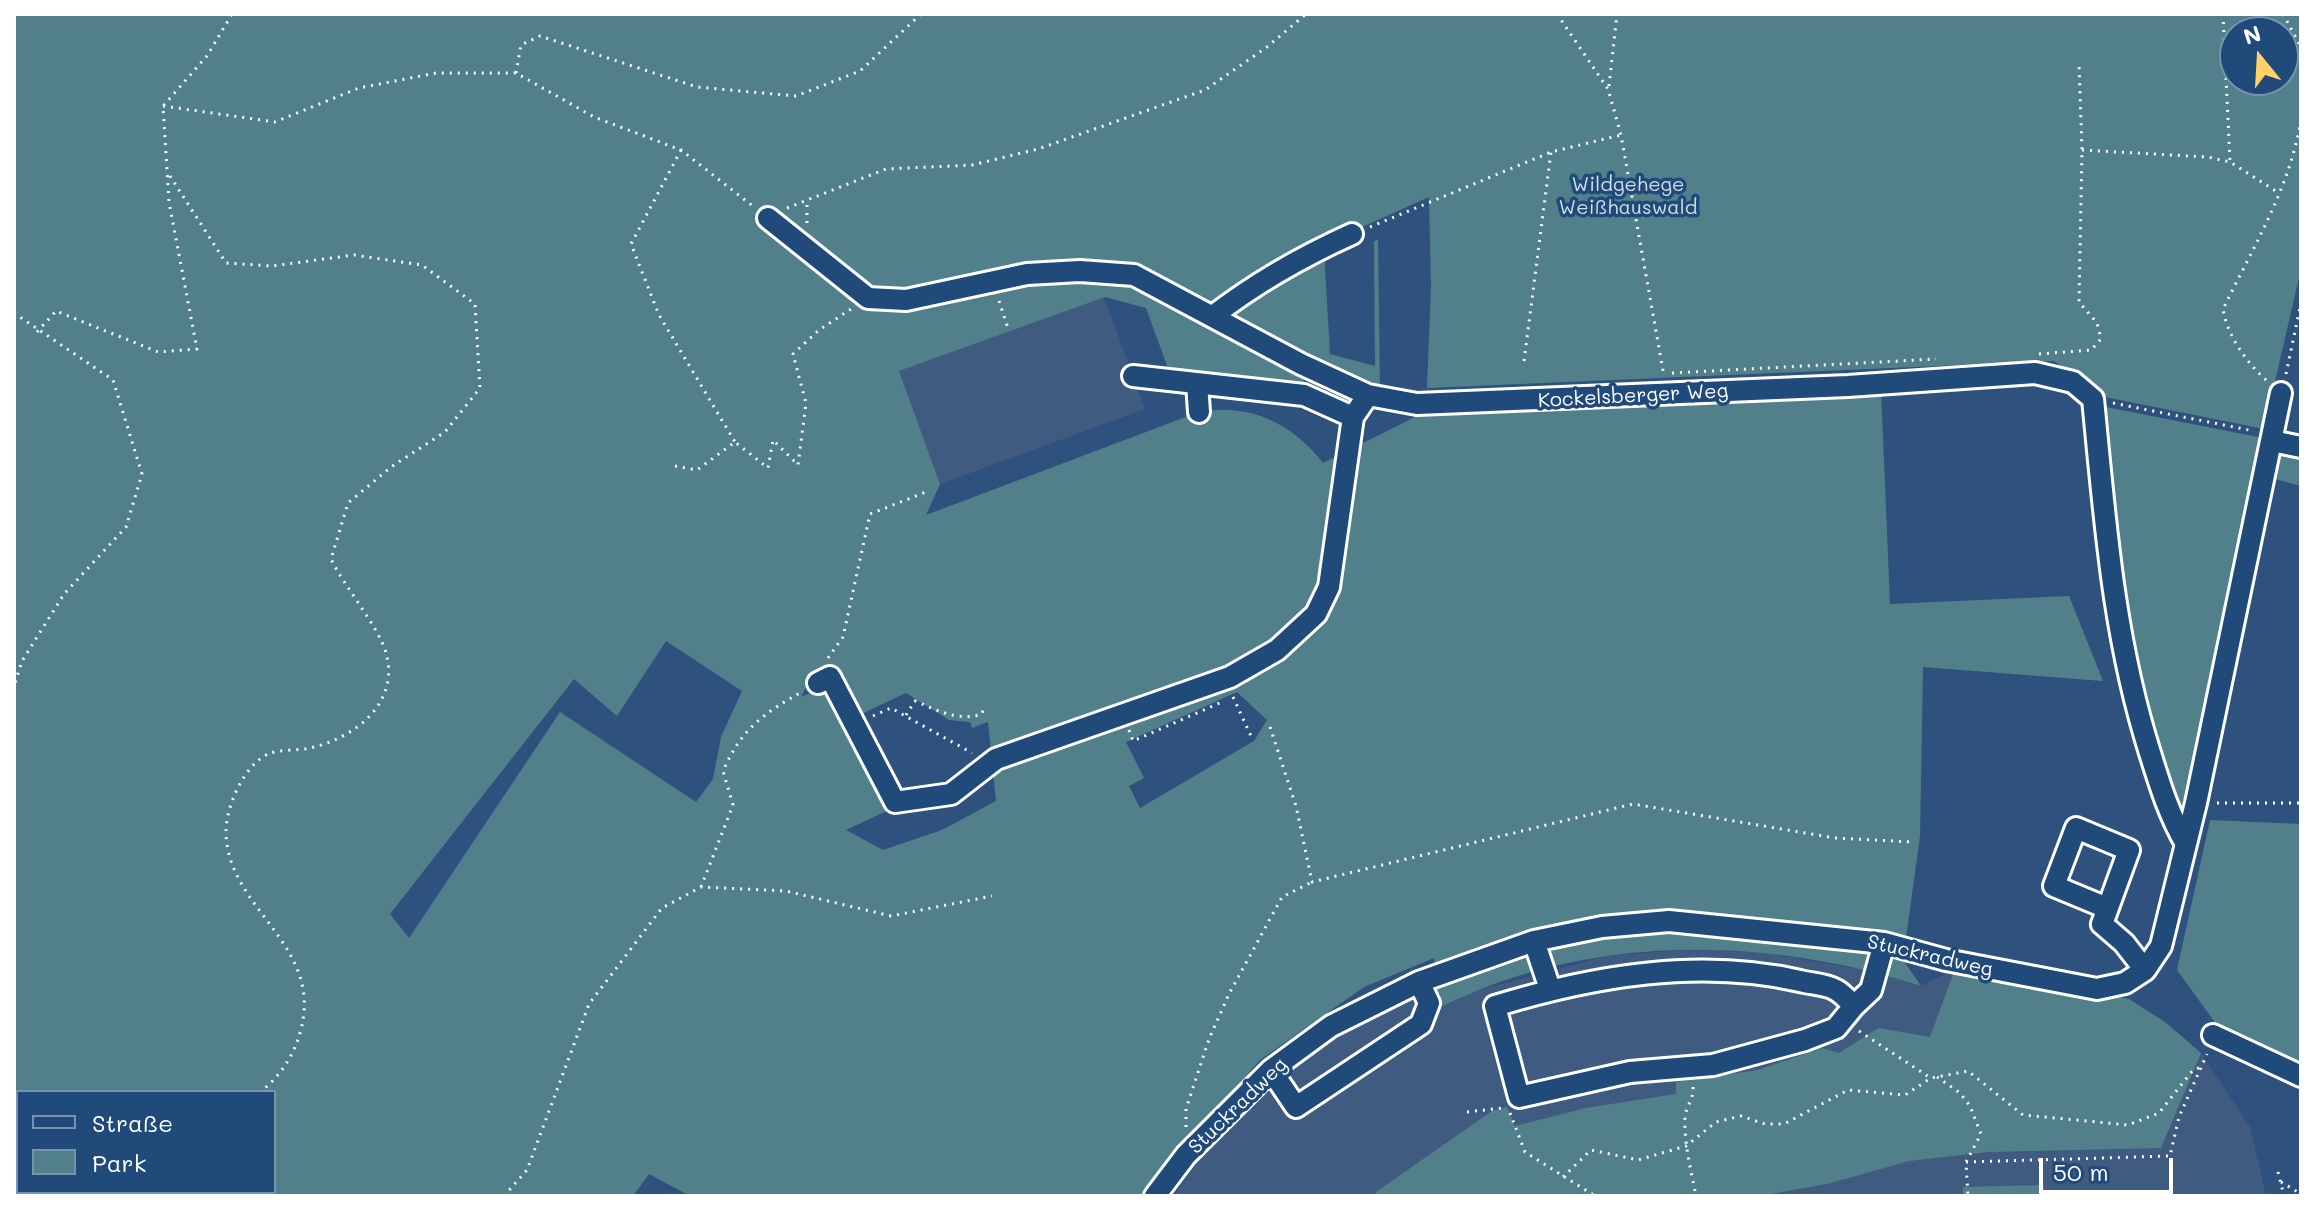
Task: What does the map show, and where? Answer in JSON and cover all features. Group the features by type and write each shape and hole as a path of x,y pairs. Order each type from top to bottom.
{"street":[{"path":"768,218 868,298"},
{"path":"1213,316 1251,286 1296,260 1352,234"},
{"name":"Kockelsberger Weg","path":"868,298 906,300 1027,274 1080,271 1134,275 1301,364 1368,395 1417,404 1517,402 2035,373 2073,382 2093,399"},
{"path":"1133,376 1304,395 1353,417"},
{"path":"1197,383 1199,412"},
{"path":"2107,908 2102,924 2124,943 2145,970 2161,946 2196,803 2281,393"},
{"path":"818,683 830,677 895,802 951,794 996,759 1230,677 1277,650 1316,614 1337,544 1353,417 1368,395"},
{"path":"2093,399 2116,614 2135,706 2171,819 2186,844"},
{"path":"2272,441 2301,447"},
{"name":"Stuckradweg","path":"1155,1196 1186,1155 1271,1070 1331,1026 1419,982 1534,941 1602,927 1669,921 1884,943 1991,970 2097,989 2125,983 2145,970"},
{"path":"1534,941 1550,989"},
{"path":"1854,1006 1836,990 1782,977 1718,971 1645,973 1550,989 1495,1006 1519,1097 1630,1072 1713,1065 1805,1040 1836,1028 1871,990 1884,943"},
{"path":"1271,1070 1296,1107 1421,1024 1429,1003 1419,982"},
{"path":"2213,1035 2301,1076"}],"path":[{"path":"37,332 56,311 158,352 197,349 169,202 170,176 163,106 207,56 232,14"},
{"path":"516,73 521,45 540,36 697,87 796,96 860,71 921,14"},
{"path":"163,106 275,122 359,88 436,73 516,73 594,117 681,150 768,218 807,198 886,169 972,165 1038,149 1205,90 1267,47 1306,14"},
{"path":"1557,14 1608,89 1621,135 1664,373 1948,359"},
{"path":"1608,89 1617,14"},
{"path":"2223,14 2230,162"},
{"path":"2283,14 2301,47"},
{"path":"2026,354 2091,350 2101,339 2097,323 2079,302 2082,150 2079,64"},
{"path":"2301,120 2297,147 2279,193 2223,309 2225,326 2254,369 2281,393 2301,303"},
{"path":"1352,234 1551,152 1621,135"},
{"path":"681,150 631,244 659,315 735,442 768,468 773,440 798,465 806,403 793,354 819,330 868,298"},
{"path":"2082,150 2208,157 2230,162 2279,193"},
{"path":"1524,361 1551,152"},
{"path":"170,176 226,263 272,266 354,255 422,265 475,304 480,388 445,432 391,467 348,503 331,559 385,648 391,676 375,710 345,738 267,754 235,788 226,826 227,857 303,974 306,1014 296,1049 262,1090"},
{"path":"992,282 1009,331"},
{"path":"14,313 37,332 113,380 142,474 126,527 64,594 22,661 14,686"},
{"path":"2093,399 2260,433 2272,441"},
{"path":"675,466 697,470 735,442"},
{"path":"701,887 733,805 723,771 737,740 764,716 818,683 825,662 843,637 870,514 926,492"},
{"path":"1133,741 1233,697 1251,736"},
{"path":"905,716 915,701 947,714 971,718 982,714 983,710"},
{"path":"878,712 891,708 972,753"},
{"path":"1270,727 1296,806 1312,882"},
{"path":"2196,803 2301,803"},
{"path":"1186,1155 1186,1109 1209,1039 1229,994 1282,897 1312,882 1633,804 1835,838 1913,842"},
{"path":"504,1196 527,1170 589,1004 662,908 701,887 786,891 891,916 992,896"},
{"path":"1836,1028 1862,1032 1931,1078"},
{"path":"1691,1067 1694,1096 1685,1113 1686,1146 1696,1196"},
{"path":"1563,1177 1591,1150 1638,1160 1686,1146 1716,1122 1741,1116 1765,1124 1784,1124 1848,1090 1905,1095 1931,1078 1968,1071 2023,1115 2128,1125 2159,1113 2193,1070 2201,1067 2179,1117 2170,1156 1966,1162"},
{"path":"1937,1077 1960,1093 1970,1106 1981,1134 1966,1162 1968,1196"},
{"path":"1467,1112 1507,1107 1525,1152 1595,1196"},
{"path":"2278,1172 2284,1196"},
{"path":"2281,1182 2301,1194"}],"shaded area":[{"path":"1104,297 1145,409 940,484 899,371"},
{"path":"1696,949 1763,952 1875,972 1921,986 1955,969 2129,999 2165,1022 2201,1053 2250,1127 2266,1196 1174,1196 1194,1165 1266,1093 1336,1032 1435,983 1442,1007 1472,992 1607,956"}],"green space":[{"name":"Wildgehege Weißhauswald","path":"14,14 2301,14 2301,269 2264,429 2105,397 2054,361 1427,388 1431,286 1429,197 1270,268 1215,304 1302,369 1305,389 1169,371 1146,308 1105,297 899,371 940,484 926,515 1199,412 1235,411 1268,419 1298,437 1323,463 1417,416 1881,390 1890,604 2069,596 2103,681 1923,667 1920,836 1903,960 1921,986 1801,958 1740,951 1678,950 1617,955 1557,965 1498,983 1441,1007 1435,983 1434,958 1364,987 1260,1060 1142,1196 690,1196 649,1174 633,1196 14,1196","holes":["666,641 742,691 721,737 713,779 696,802 560,712 409,938 390,914 574,679 617,716","833,667 859,715 906,693 949,720 970,722 972,728 988,722 996,801 942,830 883,850 846,830 893,808 828,685 801,697 810,679","1237,692 1267,720 1254,741 1140,808 1129,786 1144,778 1126,742"]},
{"path":"1378,240 1380,390 1230,322 1227,311 1324,251 1330,354 1375,366 1374,241"},
{"path":"2106,407 2263,438 2180,820 2144,703 2121,592"},
{"path":"2281,454 2301,458 2301,486 2275,479"},
{"path":"2210,820 2301,824 2301,1063 2261,1049 2219,1028 2177,970"},
{"path":"1955,969 2129,999 2165,1022 2201,1053 2161,1148 1988,1152 1909,1161 1827,1184 1759,1196 1376,1196 1376,1192 1492,1111 1507,1107 1515,1126 1586,1108 1676,1094 1676,1082 1758,1070 1822,1048 1839,1053 1879,1028 1930,1037"},
{"path":"2044,1185 2044,1196 1963,1196 1963,1187"}]}
